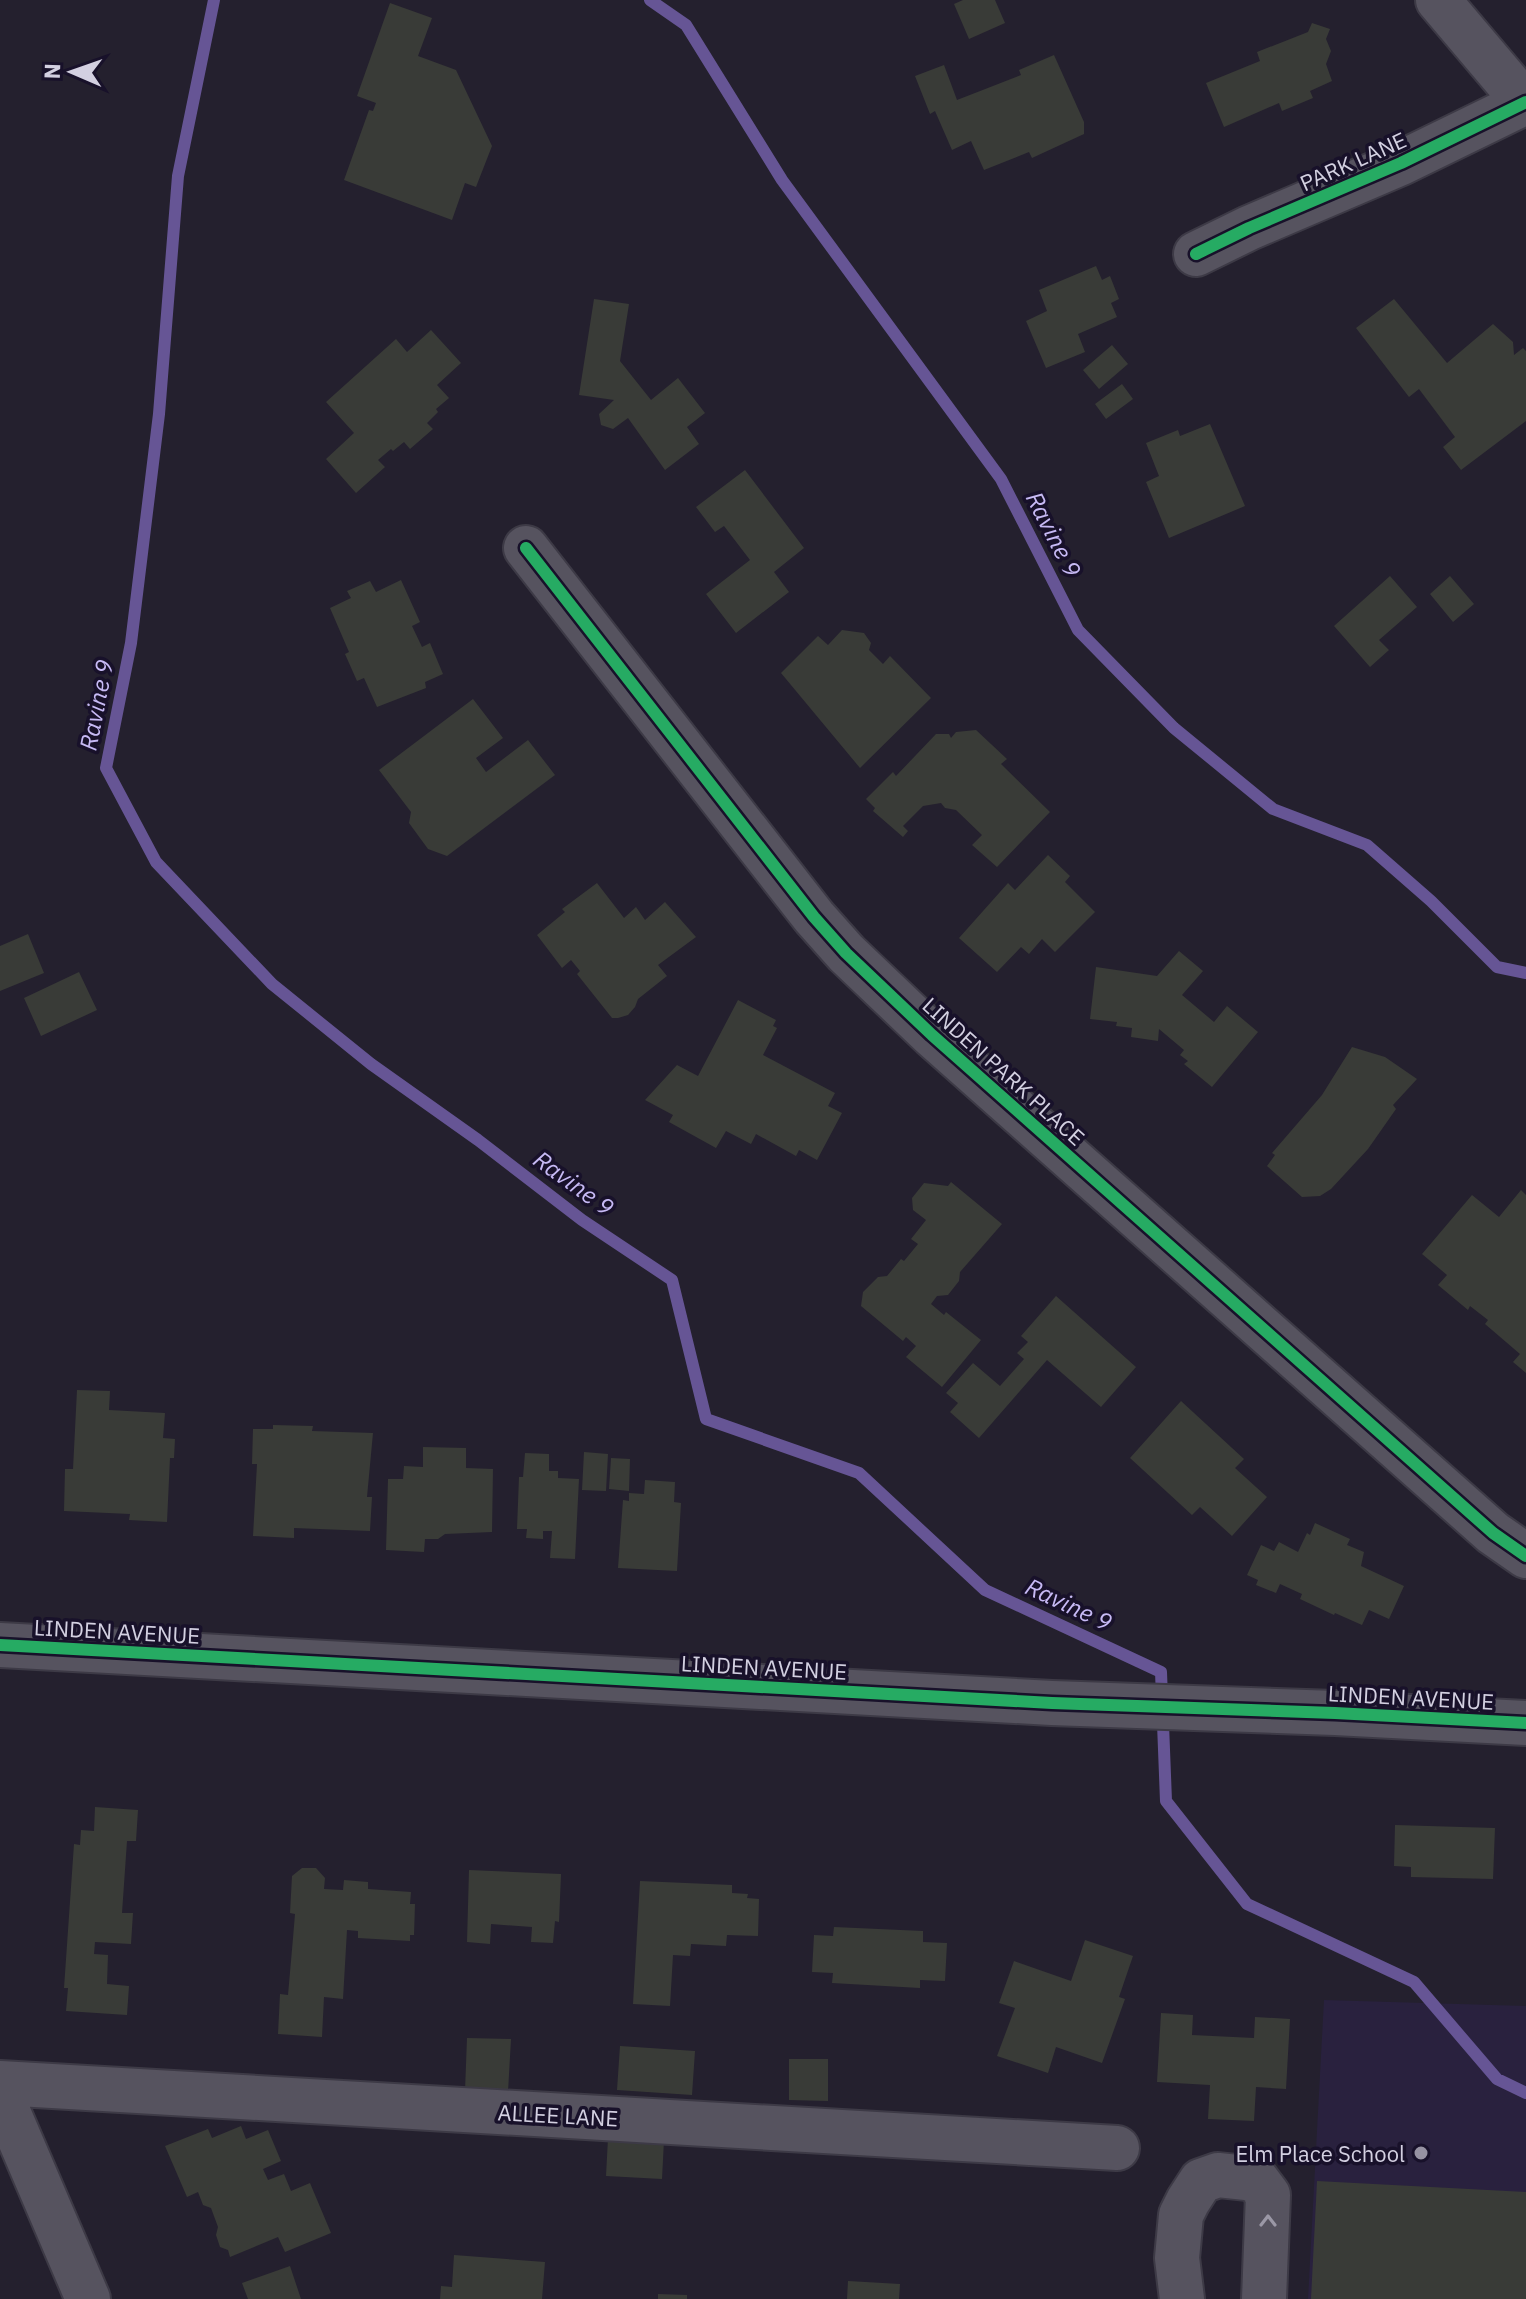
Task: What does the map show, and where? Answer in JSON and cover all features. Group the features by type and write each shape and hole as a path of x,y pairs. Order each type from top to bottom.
{"street":[{"path":"1438,0 1525,102"},
{"name":"PARK LANE","path":"1196,254 1401,163 1525,102"},
{"name":"LINDEN PARK PLACE","path":"526,548 814,917 846,953 932,1035 1469,1512 1526,1556"},
{"name":"LINDEN AVENUE","path":"0,1645 1052,1703 1526,1723"},
{"name":"ALLEE LANE","path":"0,2083 1117,2148"},
{"path":"0,2093 88,2299"},
{"path":"1182,2299 1177,2258 1181,2215 1201,2181 1218,2175 1256,2179 1268,2195 1264,2299"}],"shaded area":[{"name":"Elm Place School","path":"1324,2000 1526,2006 1526,2299 1308,2299"}],"building":[{"path":"963,0 995,0 1005,23 969,39 954,4"},
{"path":"390,3 432,18 418,56 456,70 492,146 476,187 465,183 452,220 344,180 369,110 373,111 376,103 357,96"},
{"path":"1312,23 1330,29 1326,39 1331,51 1326,64 1332,81 1310,91 1313,98 1282,111 1279,103 1224,127 1206,83 1260,61 1257,52 1308,32"},
{"path":"1054,55 1084,122 1084,134 1032,158 1029,152 984,170 971,141 952,150 935,111 930,114 915,76 944,65 957,100 1021,75 1019,70"},
{"path":"1096,266 1102,280 1110,276 1119,299 1111,303 1117,317 1078,334 1085,352 1046,368 1026,321 1047,311 1039,290"},
{"path":"594,299 629,304 620,361 651,400 678,378 705,413 687,427 699,444 665,470 628,418 613,429 601,425 599,414 614,400 579,395"},
{"path":"1394,299 1447,363 1493,324 1513,342 1514,355 1523,348 1526,351 1526,421 1461,470 1443,447 1455,437 1419,389 1409,397 1356,328"},
{"path":"431,330 461,363 437,385 449,398 436,409 438,412 427,423 433,429 410,449 404,442 393,451 391,449 378,460 385,467 356,493 326,459 354,433 326,402 396,339 407,352"},
{"path":"1112,345 1128,364 1099,389 1083,370"},
{"path":"1122,384 1133,399 1106,419 1095,404"},
{"path":"1210,424 1245,506 1169,538 1146,482 1159,476 1146,443 1178,430 1180,436"},
{"path":"745,470 804,548 774,572 789,592 736,633 706,594 750,560 724,526 715,532 696,507"},
{"path":"1390,576 1417,607 1379,640 1389,650 1370,667 1334,626"},
{"path":"1450,576 1474,604 1453,622 1430,594"},
{"path":"401,580 420,622 412,626 422,647 430,643 443,674 425,682 426,688 377,707 364,678 357,681 345,654 349,652 330,608 351,598 347,591 370,581 376,592"},
{"path":"842,630 864,633 871,643 869,650 883,664 890,656 931,698 860,768 781,673 818,636 828,645"},
{"path":"473,699 503,738 476,758 486,772 528,740 555,775 447,856 428,849 409,823 411,812 379,770"},
{"path":"976,730 1007,759 1001,764 1050,812 997,867 972,845 982,835 956,810 945,808 941,803 923,806 903,826 908,831 903,837 873,811 875,808 866,799 893,772 896,776 936,734 949,734 951,738 956,732"},
{"path":"1048,855 1070,876 1065,882 1095,912 1055,952 1042,939 1029,954 1021,947 997,972 959,938 1008,883 1015,890"},
{"path":"597,883 624,918 636,907 645,920 665,902 696,937 658,965 667,976 638,999 628,1015 618,1018 612,1018 577,974 580,971 571,960 562,968 537,935 565,912 562,909"},
{"path":"28,934 44,973 0,991 0,946"},
{"path":"1179,951 1203,971 1182,995 1214,1022 1227,1006 1258,1032 1212,1087 1184,1064 1188,1061 1180,1055 1184,1050 1159,1029 1158,1041 1131,1037 1132,1028 1116,1026 1117,1022 1090,1019 1096,967 1157,976"},
{"path":"79,972 97,1010 41,1036 24,998"},
{"path":"738,1000 776,1020 773,1026 777,1028 763,1055 835,1093 828,1106 842,1113 817,1160 799,1150 796,1156 756,1134 751,1144 726,1131 716,1148 669,1122 673,1115 645,1100 677,1065 698,1076"},
{"path":"1352,1047 1385,1057 1417,1079 1393,1105 1396,1109 1368,1149 1331,1189 1320,1196 1302,1197 1267,1166 1275,1155 1272,1153 1322,1095"},
{"path":"951,1182 1002,1224 960,1272 959,1281 948,1295 937,1296 931,1304 981,1340 942,1387 906,1357 916,1346 906,1337 903,1341 861,1306 863,1292 878,1277 887,1276 918,1244 911,1239 926,1220 913,1210 912,1198 924,1183 948,1186"},
{"path":"1521,1190 1526,1195 1526,1373 1513,1362 1520,1354 1485,1324 1488,1320 1470,1306 1468,1310 1438,1285 1447,1275 1422,1254 1472,1195 1499,1217"},
{"path":"1056,1296 1136,1367 1101,1407 1047,1360 979,1438 950,1412 958,1403 946,1393 973,1363 1000,1386 1024,1359 1017,1353 1028,1342 1021,1336"},
{"path":"77,1390 110,1391 109,1410 165,1413 163,1438 175,1439 174,1458 170,1458 167,1522 129,1520 130,1514 64,1511 65,1469 73,1469"},
{"path":"1181,1401 1244,1459 1235,1468 1267,1497 1232,1536 1200,1507 1192,1515 1130,1458"},
{"path":"273,1425 313,1426 312,1431 373,1433 367,1497 372,1497 370,1531 294,1528 294,1538 253,1536 257,1464 252,1464 253,1429 273,1429"},
{"path":"423,1447 466,1448 466,1468 493,1469 492,1532 445,1534 438,1539 425,1539 424,1552 386,1550 388,1479 403,1479 404,1466 423,1467"},
{"path":"584,1452 608,1454 606,1491 582,1490"},
{"path":"525,1453 549,1454 549,1471 558,1471 558,1478 579,1479 575,1559 550,1558 552,1531 543,1531 543,1539 526,1538 527,1529 517,1529 519,1477 523,1477"},
{"path":"611,1458 630,1459 629,1491 609,1489"},
{"path":"645,1480 675,1482 674,1502 681,1503 677,1571 618,1568 623,1500 629,1501 629,1493 644,1494"},
{"path":"1315,1523 1350,1539 1347,1545 1364,1552 1361,1566 1404,1586 1389,1619 1369,1610 1362,1625 1300,1599 1302,1594 1280,1584 1276,1593 1256,1585 1258,1580 1247,1575 1261,1545 1274,1551 1279,1542 1298,1552"},
{"path":"95,1807 138,1810 136,1841 127,1841 122,1913 133,1913 131,1944 95,1942 94,1954 108,1955 107,1984 129,1986 127,2015 66,2011 68,1988 64,1988 74,1844 80,1845 81,1830 94,1831"},
{"path":"1395,1825 1495,1828 1493,1879 1411,1877 1411,1867 1394,1866"},
{"path":"302,1868 316,1868 325,1878 324,1889 343,1890 344,1880 368,1882 368,1889 411,1892 410,1904 415,1904 414,1935 410,1935 410,1941 358,1938 358,1931 347,1930 343,1999 324,1997 322,2037 278,2034 280,1994 288,1995 295,1914 290,1913 292,1876"},
{"path":"469,1870 561,1874 559,1922 555,1921 553,1943 531,1942 532,1927 491,1924 490,1944 467,1942"},
{"path":"640,1881 732,1885 732,1893 748,1894 747,1898 759,1899 758,1936 727,1935 726,1946 691,1944 690,1956 673,1955 670,2006 633,2004"},
{"path":"834,1927 923,1931 923,1942 947,1943 945,1981 920,1980 920,1988 832,1983 833,1973 812,1972 814,1935 833,1936"},
{"path":"1085,1940 1133,1956 1119,1997 1125,1999 1102,2063 1056,2047 1048,2073 997,2056 1015,2008 999,2003 1014,1961 1071,1981"},
{"path":"1161,2013 1193,2015 1192,2035 1254,2038 1255,2017 1290,2019 1286,2089 1256,2087 1254,2121 1208,2119 1210,2085 1157,2082"},
{"path":"467,2038 511,2039 508,2092 465,2091"},
{"path":"620,2046 695,2051 692,2095 617,2090"},
{"path":"789,2059 828,2059 828,2101 789,2100"},
{"path":"241,2126 246,2139 268,2130 281,2161 263,2169 268,2180 284,2174 291,2191 310,2183 331,2233 285,2252 278,2237 230,2257 228,2250 220,2247 216,2235 218,2227 211,2208 203,2205 198,2192 187,2197 165,2146 208,2129 212,2138"},
{"path":"608,2138 664,2140 662,2179 606,2176"},
{"name":"Elm Place School","path":"1317,2181 1526,2192 1526,2299 1311,2299"},
{"path":"454,2255 545,2262 542,2299 440,2299 441,2286 452,2287"},
{"path":"290,2266 301,2299 248,2299 242,2283"},
{"path":"848,2281 900,2284 899,2299 847,2299"},
{"path":"658,2294 687,2295 687,2299 658,2299"}],"waterway":[{"name":"Ravine 9","path":"214,0 178,176 159,414 131,643 106,768 156,862 272,984 371,1064 478,1140 582,1220 672,1280 706,1419 859,1473 985,1590 1161,1672 1166,1801 1247,1904 1414,1982 1497,2079 1526,2093"},
{"name":"Ravine 9","path":"650,0 686,25 782,180 1001,479 1078,630 1174,728 1273,809 1367,845 1431,901 1497,967 1526,973"}],"cycle path":[{"path":"1196,254 1401,163 1526,102"},
{"path":"526,548 814,917 846,953 932,1035 1493,1533 1526,1556"},
{"path":"0,1645 1052,1703 1526,1723"}],"place":[{"name":"Elm Place School","path":"1421,2153"}]}
